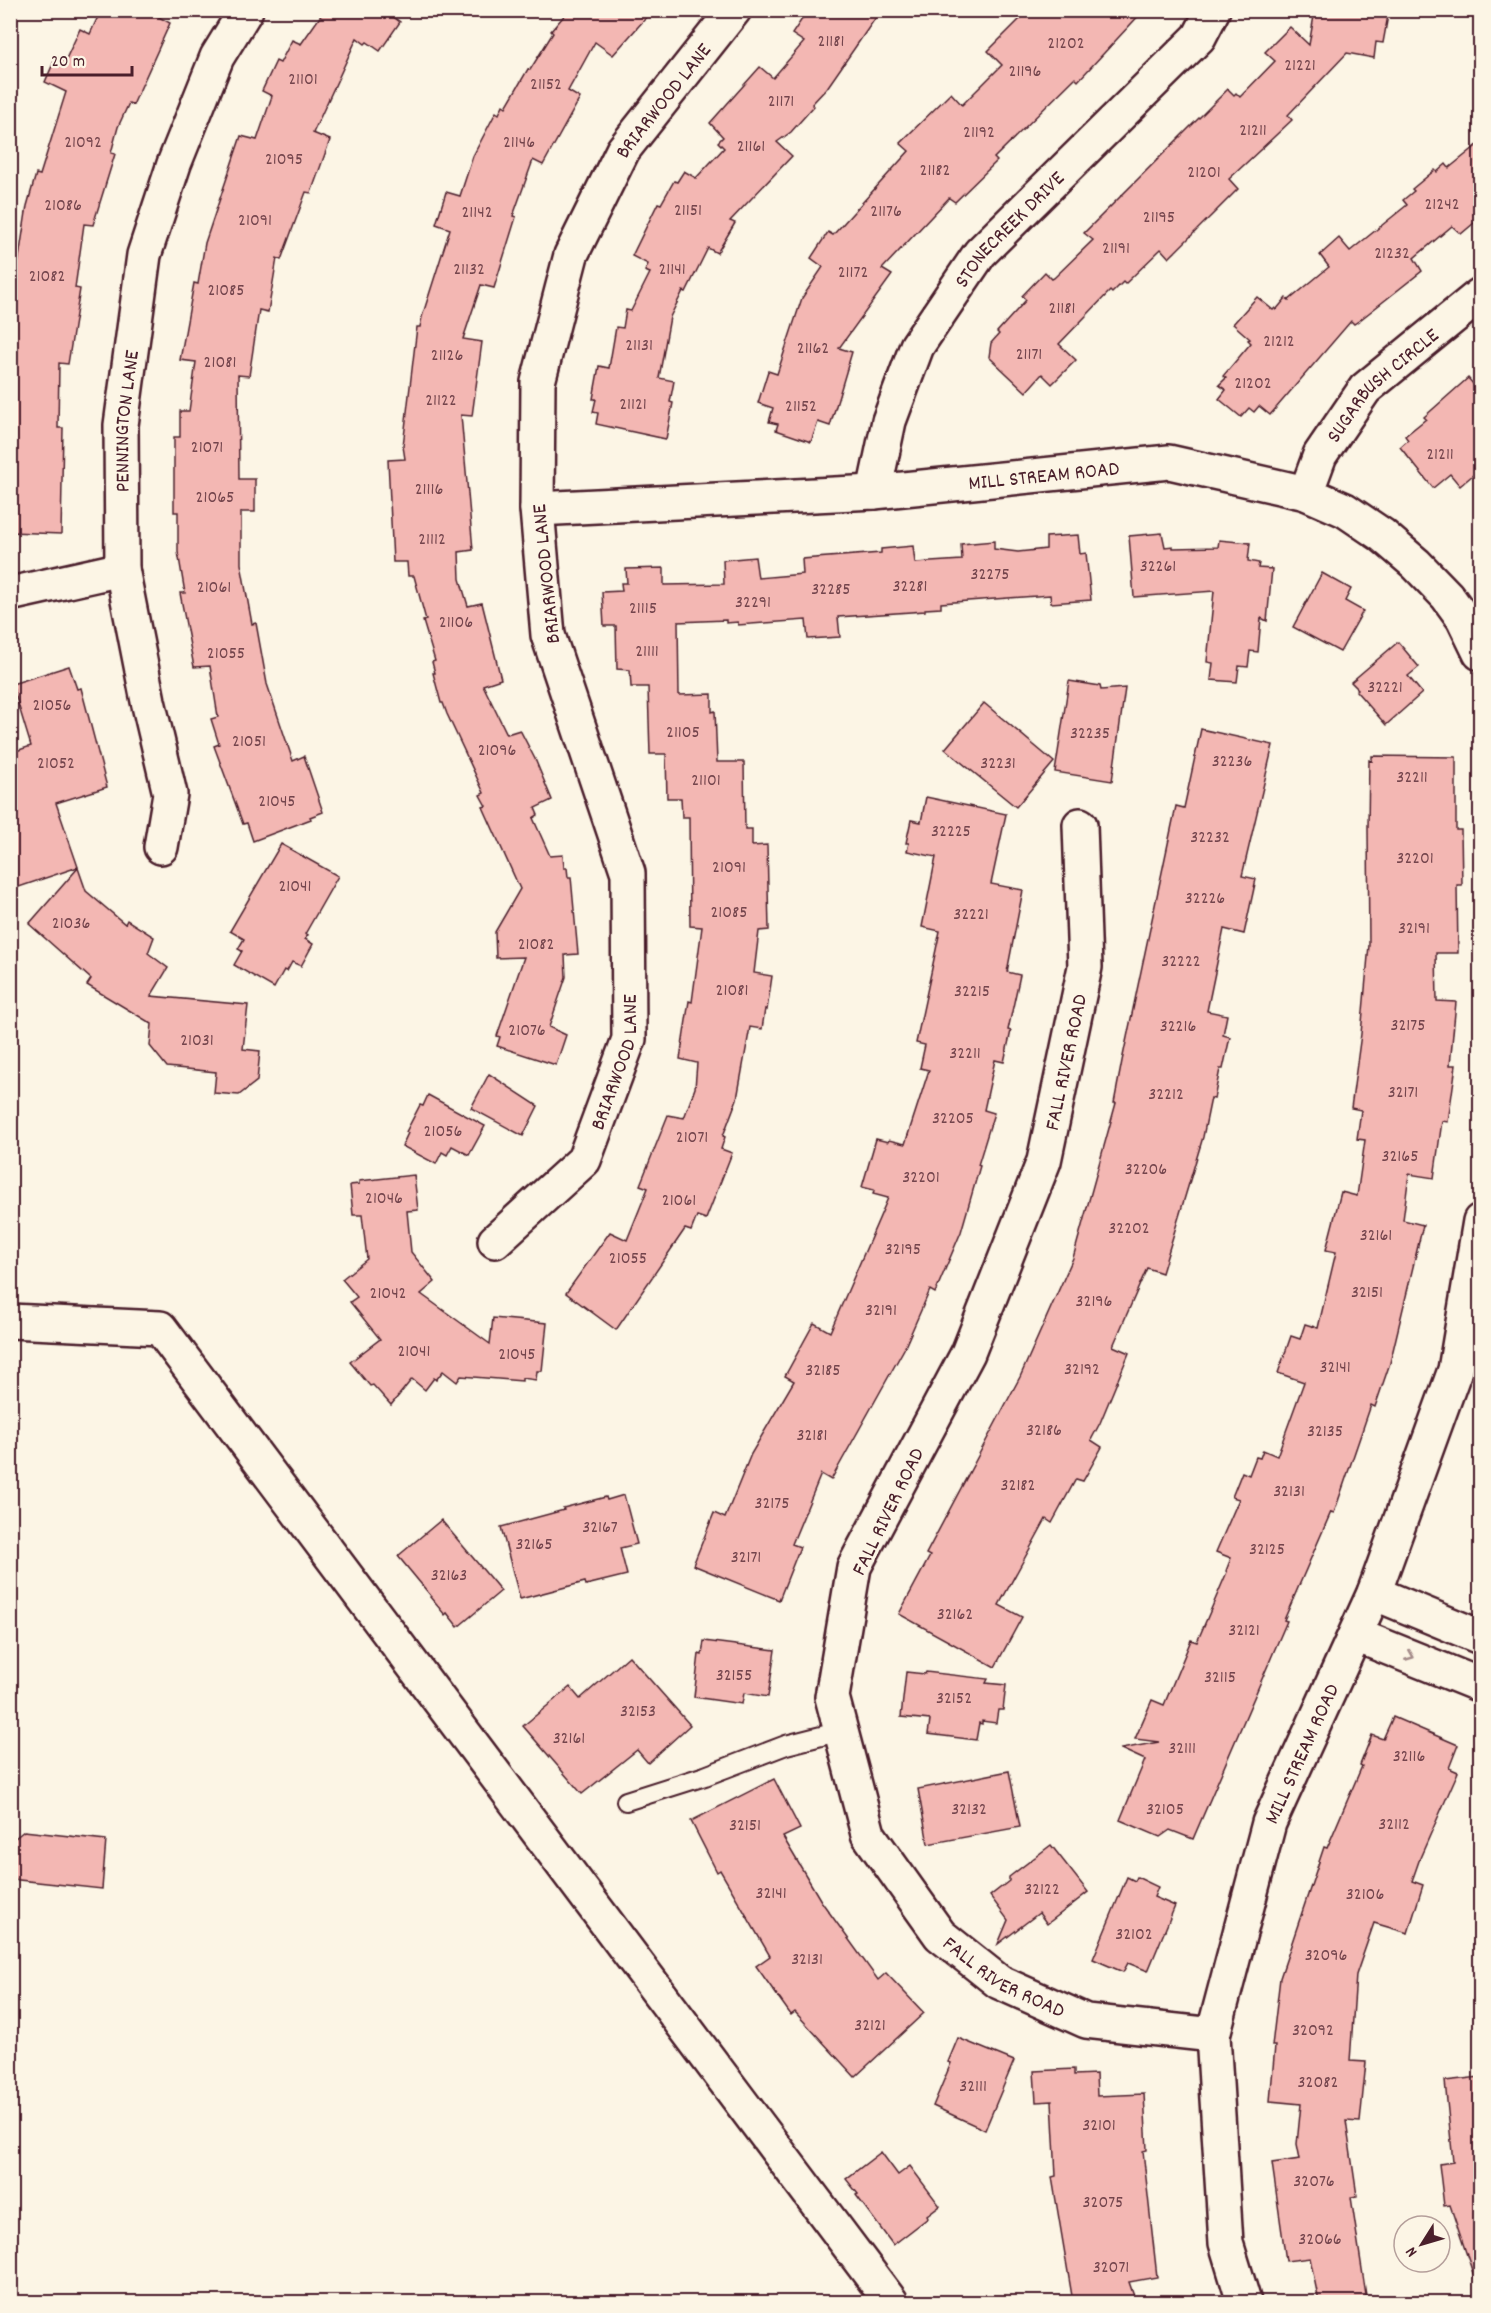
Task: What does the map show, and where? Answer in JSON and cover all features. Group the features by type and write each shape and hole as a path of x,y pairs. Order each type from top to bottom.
{"street":[{"name":"PENNINGTON LANE","path":"161,847 170,794 148,701 122,569 121,425 144,255 174,164 217,57 246,10"},
{"name":"BRIARWOOD LANE","path":"495,1241 584,1160 629,1039 628,873 548,635 537,509 538,382 572,255 623,150 734,10"},
{"name":"STONECREEK DRIVE","path":"874,492 890,421 917,346 980,253 1198,37 1213,10"},
{"name":"SUGARBUSH CIRCLE","path":"1306,493 1320,455 1365,390 1480,295"},
{"name":"MILL STREAM ROAD","path":"537,509 874,492 1169,462 1306,493 1345,510 1382,535 1448,596 1463,618 1480,653"},
{"path":"10,594 122,569"},
{"name":"FALL RIVER ROAD","path":"1080,825 1084,967 1044,1161 968,1353 854,1568 832,1697 868,1834 940,1935 999,1982 1086,2021 1213,2035"},
{"name":"MILL STREAM ROAD","path":"1244,2302 1226,2244 1213,2035 1269,1823 1356,1635 1468,1374 1480,1221"},
{"path":"10,1321 160,1328 891,2302"},
{"path":"1374,1593 1480,1638"},
{"path":"1356,1635 1480,1685"}],"lane":[{"path":"626,1802 705,1776 786,1744 841,1731"}],"building":[{"path":"101,10 146,10 170,23 133,105 129,103 118,127 111,153 115,154 93,225 84,224 75,288 80,289 68,364 59,363 58,428 63,428 61,534 10,532 10,316 27,206 36,174 40,175 66,92 45,82 56,57 65,61 80,29 90,34"},
{"path":"316,10 384,10 400,22 380,51 357,38 313,133 330,140 311,193 306,192 281,260 277,258 268,312 259,310 249,376 238,375 239,479 255,479 255,512 241,512 241,564 252,624 256,623 267,684 293,761 304,756 323,812 310,817 311,819 253,841 247,823 243,824 214,746 219,744 211,719 218,717 210,666 194,667 180,593 185,593 178,552 178,512 174,512 174,437 180,437 180,411 189,411 196,362 180,360 194,283 198,284 205,243 241,136 257,140 272,96 262,91 276,61 280,63 292,40 301,44 322,14"},
{"path":"569,10 653,10 613,55 595,42 568,91 580,98 543,165 533,160 513,216 516,217 494,288 481,285 463,339 482,342 472,416 461,415 473,550 459,552 460,579 468,606 482,603 501,679 483,685 507,734 520,730 535,759 552,800 535,808 538,815 533,818 550,856 563,855 564,868 567,868 568,877 571,877 578,954 565,955 566,977 549,1027 566,1035 556,1065 497,1046 500,1037 497,1036 524,957 496,958 495,932 520,889 483,807 486,806 480,795 484,793 443,703 441,703 433,673 435,673 432,662 435,661 423,621 426,620 414,576 408,576 407,562 393,562 388,460 405,459 403,446 417,327 420,327 450,229 436,224 446,192 460,196 473,156 496,112 499,114 503,105 506,107 528,69 530,70 553,33 551,31"},
{"path":"808,10 881,10 827,88 812,104 814,106 791,132 777,142 792,156 730,221 735,223 717,253 708,248 686,292 683,291 670,317 659,378 674,381 670,402 673,403 666,439 596,424 598,413 593,412 596,399 593,399 599,366 609,368 616,327 623,328 626,310 631,311 650,273 645,271 648,264 632,256 658,203 661,204 674,181 677,182 684,171 696,178 724,148 718,142 723,137 710,123 760,67 773,78 804,42 792,34"},
{"path":"1029,10 1144,10 1078,81 1075,78 994,158 997,161 955,202 949,198 882,269 892,275 839,348 852,352 830,426 818,422 811,442 776,430 778,424 769,422 773,408 758,403 768,371 777,374 802,298 823,267 811,258 828,232 833,235 909,151 900,143 951,93 962,105 1002,65 988,51"},
{"path":"1315,10 1389,10 1383,43 1376,42 1374,58 1347,53 1288,115 1292,120 1229,179 1238,189 1169,258 1161,249 1125,284 1123,282 1112,293 1110,291 1059,344 1076,360 1052,384 1042,374 1026,392 989,357 991,343 999,334 997,332 1026,300 1022,296 1045,272 1052,279 1054,278 1093,240 1084,233 1228,89 1240,97 1275,61 1265,52 1290,27 1309,45"},
{"path":"1480,143 1480,218 1461,234 1452,226 1414,258 1422,271 1360,320 1354,324 1351,321 1270,415 1259,406 1254,412 1249,408 1241,417 1219,399 1226,390 1219,385 1226,378 1223,376 1251,343 1248,340 1250,339 1233,324 1257,297 1276,310 1286,298 1289,300 1329,267 1320,255 1339,238 1350,251 1407,205 1403,200 1414,191 1412,189 1435,170 1437,172 1446,164 1449,168"},
{"path":"1468,378 1480,392 1480,469 1460,486 1450,474 1433,488 1400,447 1408,440 1405,436"},
{"path":"1162,533 1165,547 1173,546 1173,548 1218,547 1219,540 1250,543 1248,561 1259,563 1258,568 1272,569 1267,621 1261,618 1258,652 1250,651 1248,667 1239,666 1237,682 1211,680 1213,663 1207,662 1214,591 1134,597 1129,536"},
{"path":"1078,535 1080,554 1086,553 1091,600 1051,603 1050,595 941,603 941,608 925,609 925,611 838,617 840,637 808,639 806,620 738,625 738,622 726,623 726,620 678,622 679,695 712,694 717,762 744,762 745,829 752,829 752,846 767,845 769,930 759,931 754,973 772,976 762,1029 750,1027 737,1099 723,1136 725,1137 721,1149 732,1153 706,1219 697,1216 691,1231 685,1229 616,1330 566,1293 610,1232 627,1240 648,1188 640,1185 668,1115 684,1118 695,1088 697,1063 680,1059 689,1001 692,1002 702,927 690,926 689,817 682,817 681,798 667,798 666,754 650,754 648,687 631,687 630,670 617,669 616,626 604,626 602,592 622,591 621,583 627,583 626,569 664,568 664,585 724,584 723,560 755,557 758,578 803,574 802,559 881,553 881,549 913,546 915,563 962,560 961,544 994,541 994,549 1018,552 1046,549 1046,537"},
{"path":"1322,573 1351,589 1345,601 1363,611 1340,652 1293,627"},
{"path":"1398,642 1419,667 1408,676 1422,693 1386,725 1356,691 1358,689 1351,682"},
{"path":"69,666 77,689 81,688 107,787 56,803 78,867 10,890 10,753 31,746 12,684"},
{"path":"1069,681 1100,686 1101,690 1125,688 1112,781 1055,772"},
{"path":"984,703 1054,762 1016,807 945,749"},
{"path":"1201,729 1273,745 1242,876 1256,879 1244,934 1224,929 1207,1011 1227,1015 1223,1035 1230,1037 1223,1069 1220,1069 1214,1099 1211,1098 1203,1137 1162,1273 1147,1268 1113,1346 1129,1353 1091,1440 1102,1447 1083,1481 1076,1479 1052,1523 1046,1519 999,1605 1022,1617 995,1667 899,1614 930,1556 926,1554 1020,1377 1073,1258 1116,1103 1114,1103 1122,1061 1176,806 1184,808"},
{"path":"1372,756 1456,757 1456,830 1461,830 1462,885 1457,885 1458,953 1436,953 1437,1001 1456,1002 1450,1065 1456,1065 1448,1122 1442,1121 1434,1178 1409,1174 1403,1220 1423,1225 1390,1363 1375,1407 1371,1405 1334,1513 1331,1512 1284,1620 1287,1621 1193,1839 1170,1830 1160,1837 1120,1820 1145,1760 1121,1749 1159,1742 1135,1739 1152,1700 1164,1705 1191,1640 1197,1642 1227,1572 1231,1558 1216,1552 1239,1499 1232,1497 1242,1472 1249,1475 1256,1457 1260,1458 1263,1450 1277,1456 1304,1382 1278,1373 1291,1336 1300,1339 1305,1324 1318,1328 1336,1252 1326,1250 1341,1192 1357,1196 1365,1140 1357,1139 1361,1110 1351,1108 1361,1034 1369,945 1369,760 1372,761"},
{"path":"926,797 1006,814 991,884 1023,890 1007,972 1020,975 1008,1030 1011,1031 1004,1062 995,1060 984,1110 994,1113 961,1232 935,1293 930,1290 904,1349 831,1480 821,1474 792,1544 800,1547 779,1600 693,1565 714,1513 725,1518 751,1454 794,1381 785,1376 814,1323 830,1332 888,1198 873,1194 874,1190 862,1187 876,1139 905,1144 929,1070 920,1068 925,1045 916,1043 940,931 922,927 936,857 907,851 909,843 906,843 911,820 921,822"},
{"path":"281,844 338,876 305,934 308,935 305,939 313,944 301,966 292,962 287,971 284,970 274,988 234,965 242,951 238,949 244,939 230,931"},
{"path":"78,868 86,891 125,924 127,920 154,937 148,953 168,968 151,996 248,1005 243,1049 260,1051 257,1081 239,1095 214,1093 216,1072 167,1067 150,1046 152,1024 87,985 91,979 29,924"},
{"path":"489,1074 538,1106 523,1136 471,1108"},
{"path":"428,1095 485,1126 469,1155 452,1146 447,1155 442,1152 436,1164 402,1146 408,1133 406,1132"},
{"path":"414,1175 418,1210 407,1211 411,1252 435,1282 421,1294 490,1344 493,1318 547,1323 542,1371 537,1371 536,1380 461,1376 457,1382 443,1371 425,1390 412,1379 391,1405 373,1385 370,1386 350,1362 380,1339 350,1302 357,1297 342,1279 367,1259 362,1215 353,1215 350,1185 359,1184 359,1181"},
{"path":"624,1495 637,1544 620,1548 627,1575 586,1585 585,1582 520,1599 501,1527 564,1510 563,1508"},
{"path":"441,1520 501,1591 458,1627 447,1613 445,1615 398,1556"},
{"path":"704,1641 775,1650 768,1697 744,1693 742,1704 694,1697 699,1654 702,1655"},
{"path":"629,1656 690,1725 648,1763 637,1750 582,1794 523,1726 570,1687 580,1699"},
{"path":"906,1672 988,1679 986,1683 1006,1685 1003,1710 998,1710 996,1723 982,1721 982,1724 979,1723 976,1740 928,1734 930,1720 901,1717"},
{"path":"1393,1717 1458,1745 1449,1768 1458,1772 1412,1881 1423,1885 1408,1933 1374,1923 1356,1975 1350,2061 1366,2062 1360,2122 1346,2121 1357,2196 1351,2197 1367,2302 1319,2302 1310,2258 1286,2261 1272,2163 1300,2159 1297,2144 1301,2104 1270,2101 1275,2046 1272,2046 1280,1978 1324,1847 1327,1848 1362,1766 1360,1765 1372,1735 1383,1739"},
{"path":"1009,1771 1020,1827 928,1844 918,1789"},
{"path":"774,1779 800,1829 783,1837 821,1901 878,1980 886,1973 924,2013 855,2077 795,2012 791,2015 756,1966 770,1956 720,1870 717,1872 691,1821"},
{"path":"24,1831 106,1840 102,1889 10,1879 10,1842"},
{"path":"1051,1845 1088,1892 1047,1924 1039,1913 998,1944 1008,1920 990,1896 1009,1881 1009,1877"},
{"path":"1127,1877 1135,1881 1137,1877 1158,1887 1154,1897 1175,1906 1148,1971 1128,1963 1123,1972 1093,1959"},
{"path":"958,2038 1014,2061 985,2130 933,2106 951,2063 948,2062"},
{"path":"1074,2069 1074,2075 1096,2074 1097,2096 1144,2094 1147,2150 1143,2151 1157,2277 1129,2282 1136,2302 1073,2302 1052,2177 1056,2176 1052,2101 1036,2102 1034,2071"},
{"path":"1480,2077 1480,2281 1476,2282 1450,2205 1444,2206 1439,2164 1453,2162 1445,2081"},
{"path":"881,2152 898,2175 910,2166 940,2206 893,2245 846,2179"}]}
